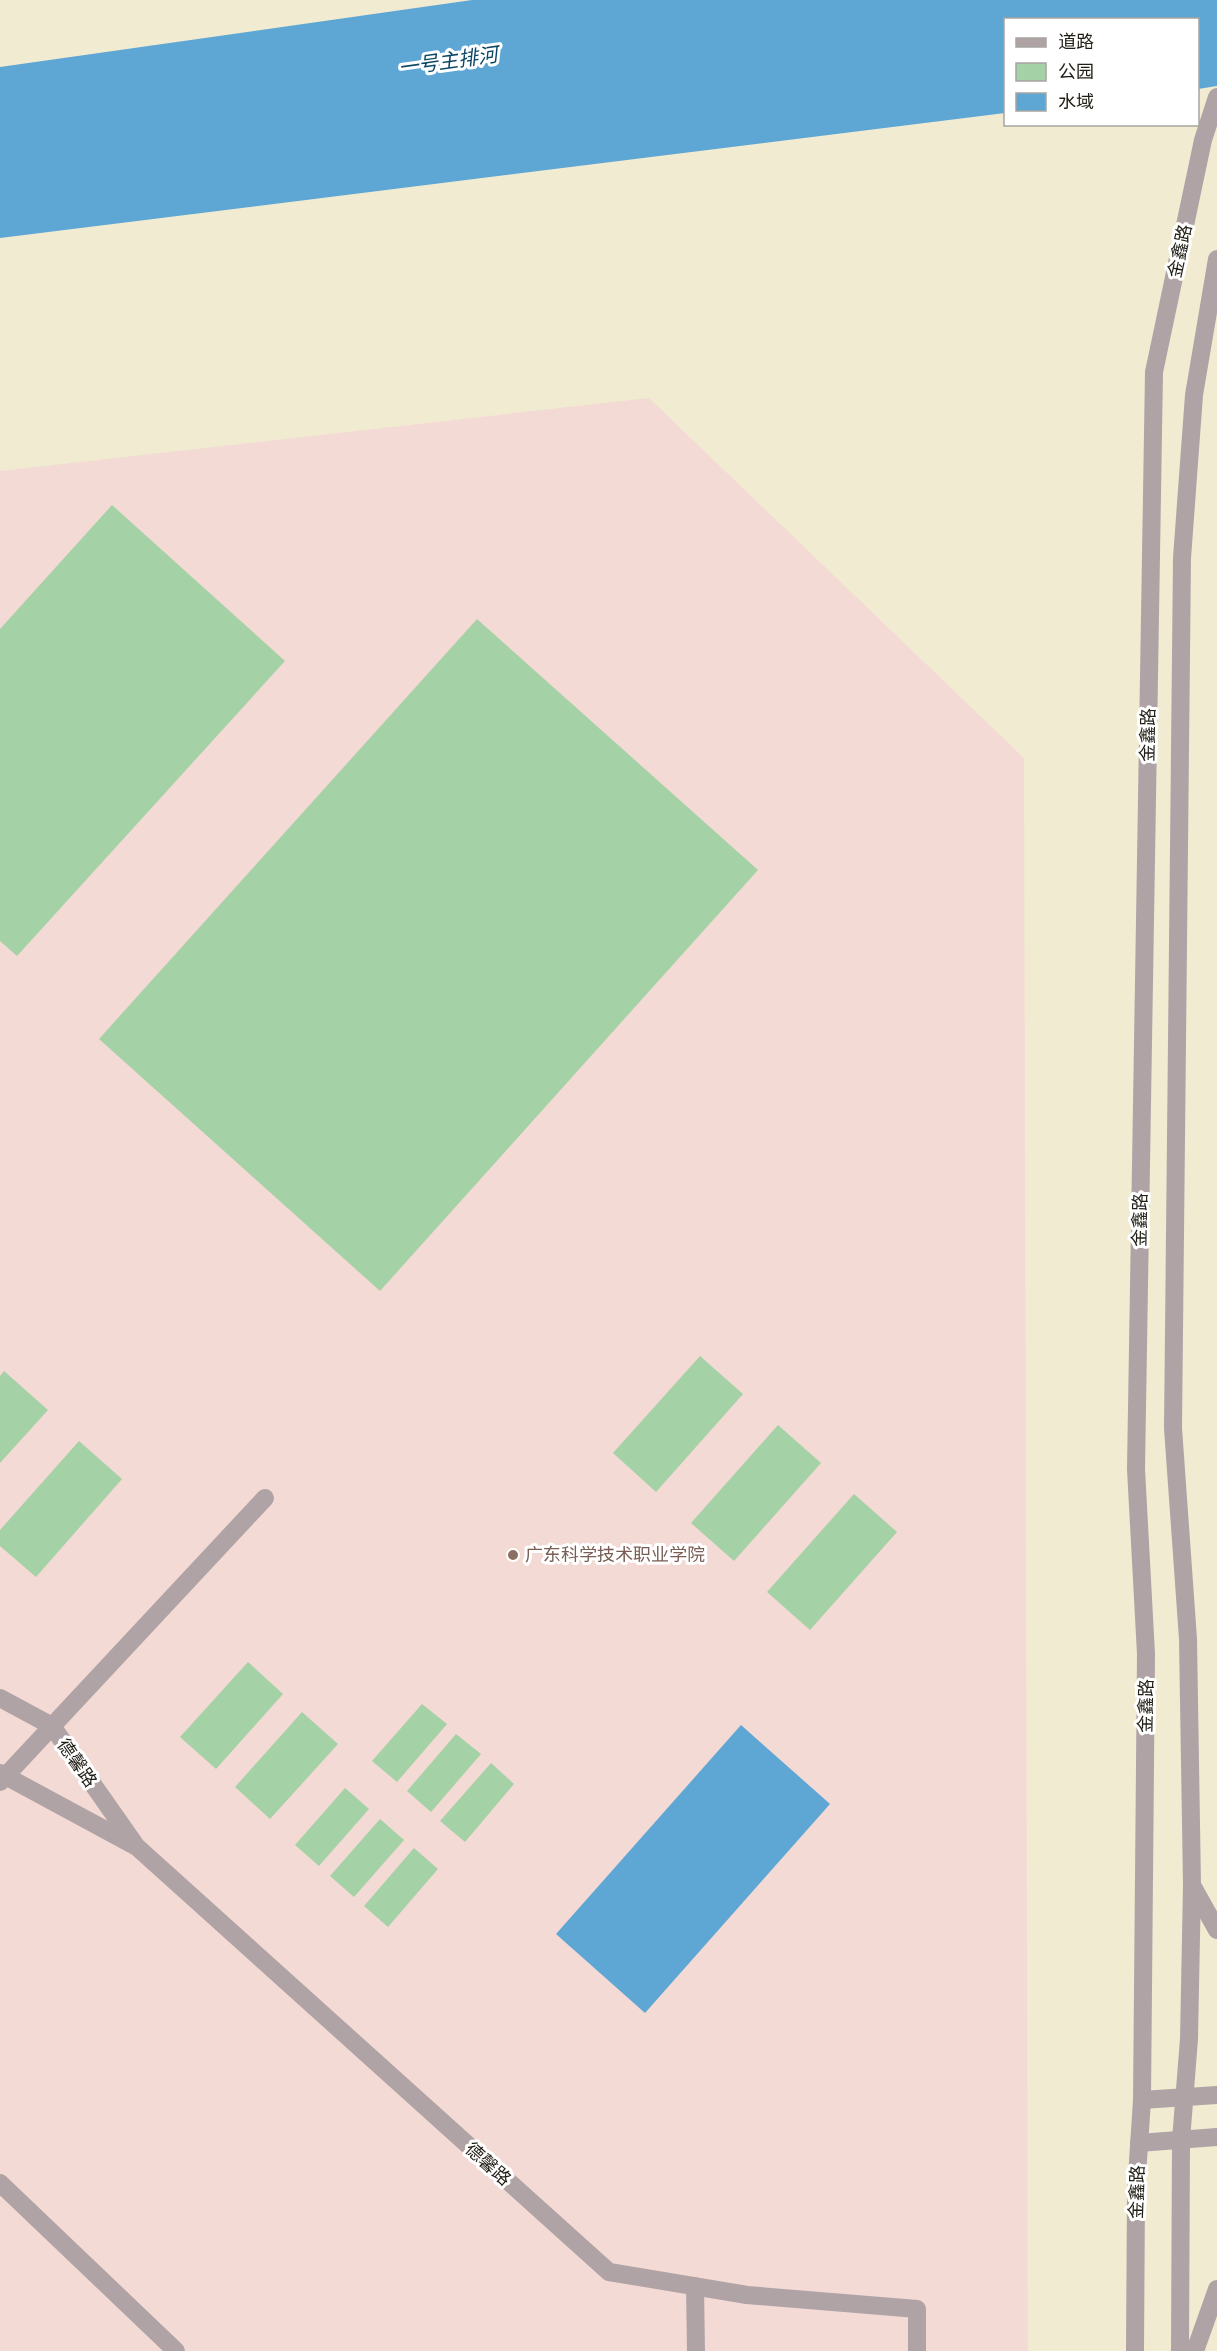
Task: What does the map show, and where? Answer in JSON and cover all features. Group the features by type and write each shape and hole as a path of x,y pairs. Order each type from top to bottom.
{"street":[{"name":"金鑫路","path":"1135,2351 1136,2191 1142,2100 1146,1654 1136,1469 1154,372 1203,140 1217,97"},
{"name":"金鑫路","path":"1180,2351 1181,2140 1189,2039 1192,1885 1188,1639 1173,1428 1182,558 1194,395 1217,259"},
{"path":"2,1777 265,1498"},
{"name":"德馨路","path":"0,1698 52,1726 137,1847 609,2272 747,2295 917,2309 917,2351"},
{"name":"德馨路","path":"2,1777 137,1847"},
{"path":"1192,1885 1217,1930"},
{"path":"1142,2100 1217,2095"},
{"path":"1139,2143 1217,2137"},
{"path":"0,2183 176,2351"},
{"path":"695,2286 696,2351"},
{"path":"1195,2351 1217,2289"}],"shaded area":[{"name":"广东科学技术职业学院","path":"649,398 1024,758 1028,2351 0,2351 0,471"}],"green space":[{"path":"112,505 285,661 17,956 0,941 0,629"},
{"path":"477,619 758,870 380,1291 99,1039"},
{"path":"700,1356 743,1394 656,1492 613,1453"},
{"path":"4,1371 48,1410 0,1463 0,1376"},
{"path":"778,1425 821,1463 734,1561 691,1523"},
{"path":"79,1441 122,1479 36,1577 0,1546 0,1530"},
{"path":"854,1494 897,1532 810,1630 767,1592"},
{"path":"248,1662 283,1694 216,1769 180,1737"},
{"path":"422,1704 447,1724 397,1782 372,1761"},
{"path":"302,1712 338,1744 270,1819 235,1787"},
{"path":"456,1734 481,1754 431,1812 407,1791"},
{"path":"491,1763 514,1784 465,1842 440,1821"},
{"path":"345,1788 369,1809 319,1866 295,1845"},
{"path":"380,1819 404,1840 354,1897 330,1876"},
{"path":"414,1848 438,1869 388,1927 364,1906"}],"water":[{"name":"一号主排河","path":"472,0 1217,0 1217,86 1199,89 1199,18 1004,18 1004,113 0,238 0,67"},
{"path":"741,1725 830,1804 645,2013 556,1934"}],"place":[{"name":"广东科学技术职业学院","path":"513,1555"}]}
